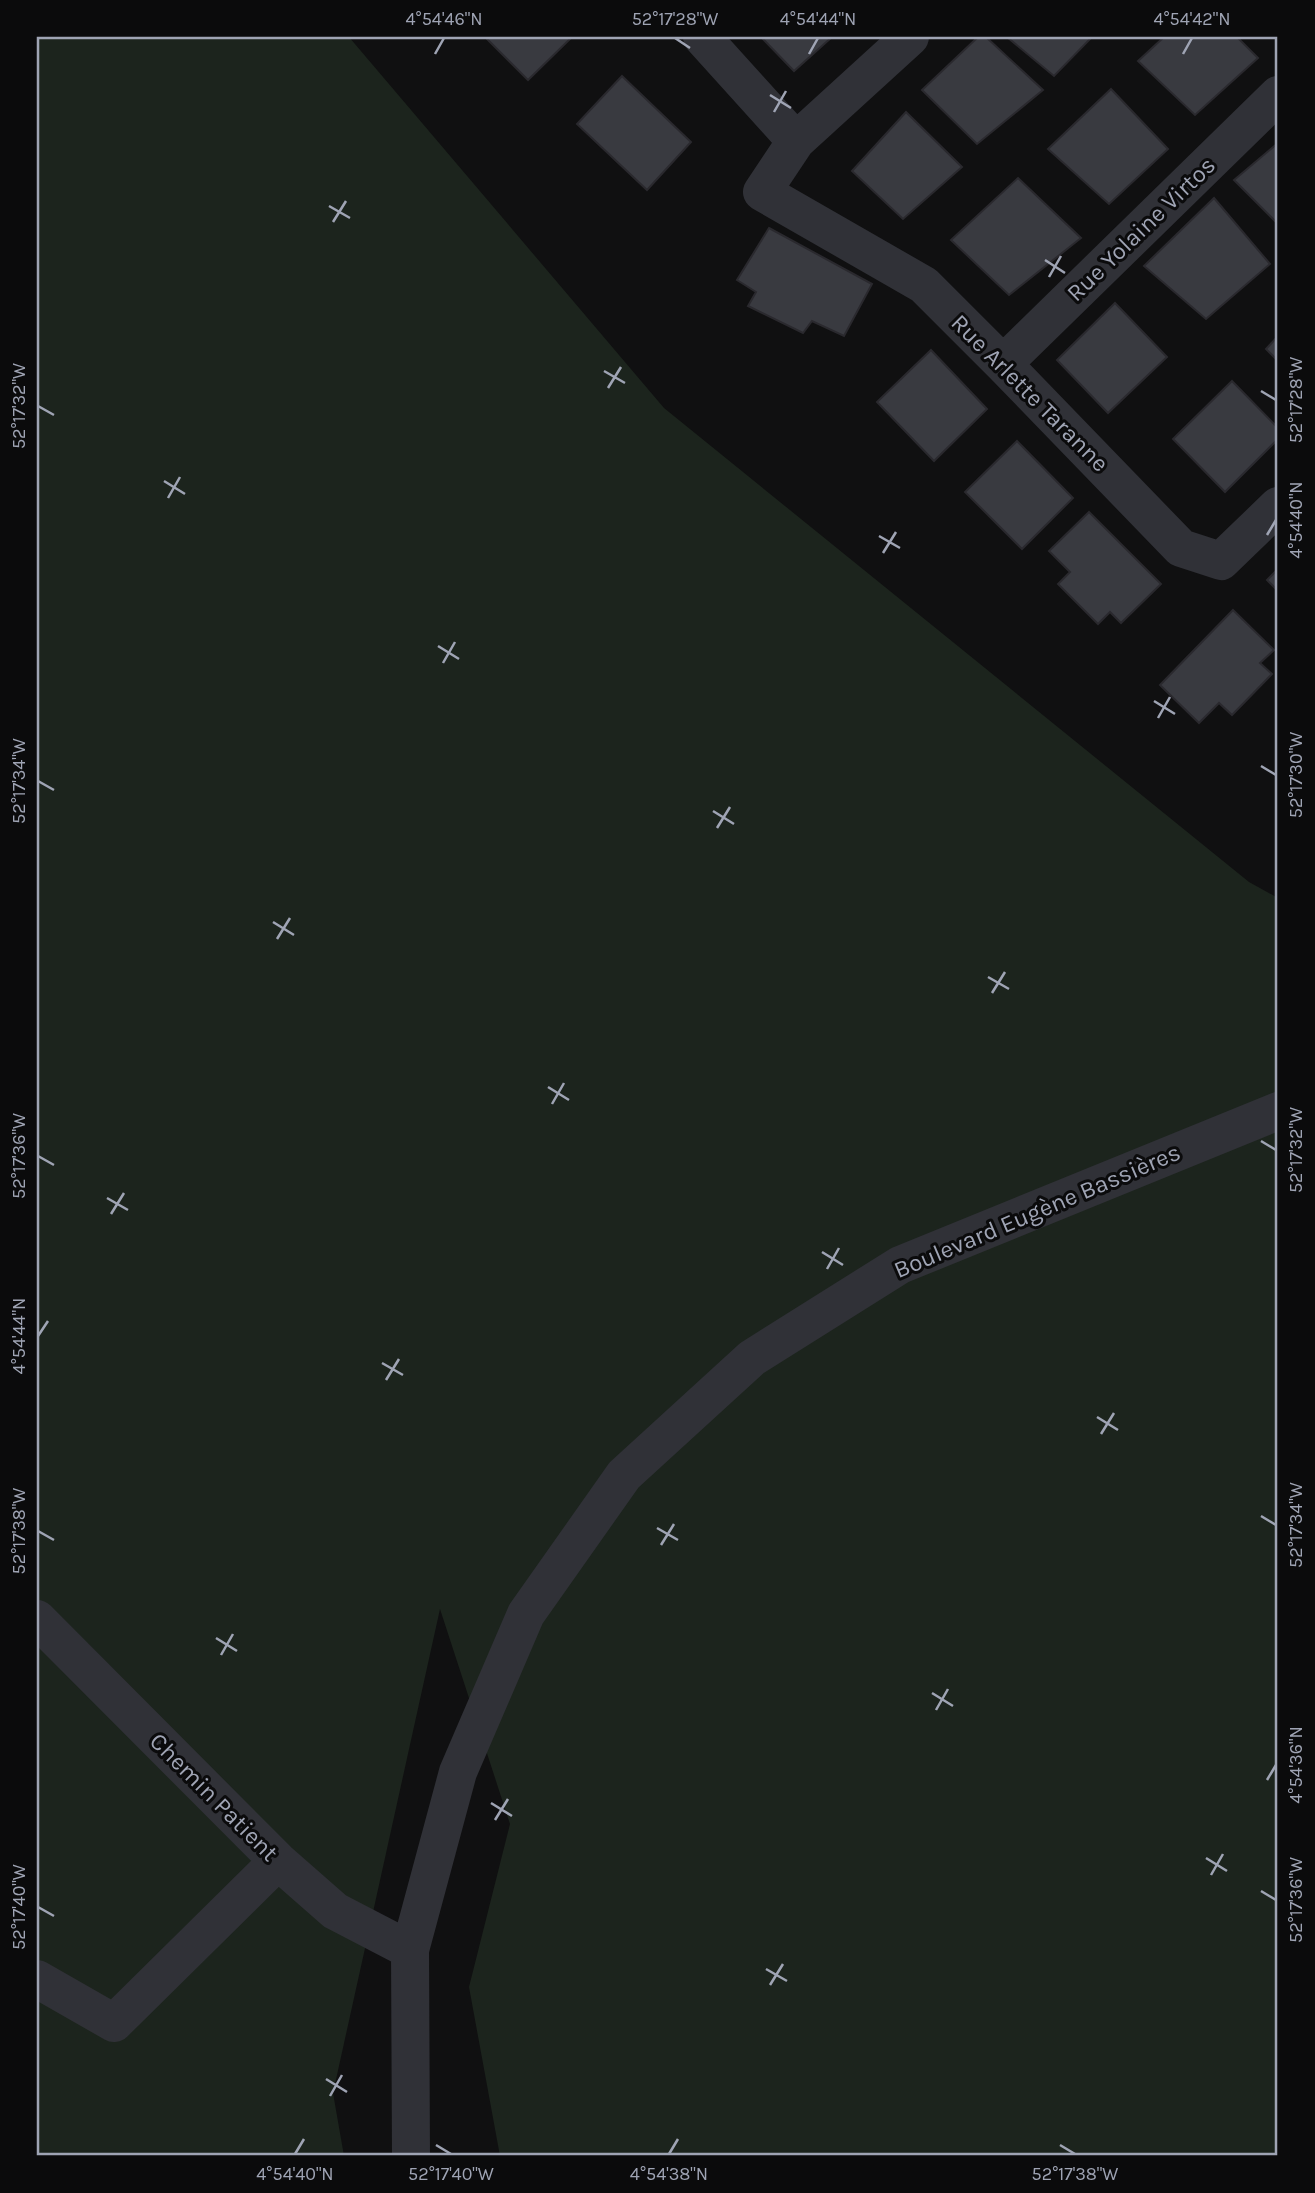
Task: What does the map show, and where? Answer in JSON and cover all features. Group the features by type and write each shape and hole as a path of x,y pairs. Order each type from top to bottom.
{"street":[{"path":"702,37 796,141 910,37"},
{"name":"Rue Yolaine Virtos","path":"1003,364 1278,95"},
{"name":"Rue Arlette Taranne","path":"796,141 762,192 924,285 1181,548 1221,561 1278,506"},
{"name":"Boulevard Eugène Bassières","path":"411,2156 410,1950 458,1772 526,1614 624,1475 752,1358 900,1265 1278,1111"},
{"name":"Chemin Patient","path":"37,1619 278,1861 335,1911 410,1950"},
{"path":"37,1979 114,2023 278,1861"}],"shaded area":[{"path":"37,37 349,37 664,408 1249,882 1278,898 1278,2156 500,2156 469,1987 510,1824 440,1609 333,2093 344,2156 37,2156"}],"building":[{"path":"485,37 572,37 528,80"},
{"path":"761,37 832,37 794,71"},
{"path":"978,37 986,37 1043,90 977,144 922,90"},
{"path":"1007,37 1092,37 1054,76"},
{"path":"1164,37 1237,37 1258,58 1195,115 1138,61"},
{"path":"622,76 691,142 647,190 577,124"},
{"path":"1111,89 1168,149 1109,204 1048,149"},
{"path":"906,112 962,167 903,219 852,171"},
{"path":"1278,143 1278,224 1234,180"},
{"path":"1018,178 1081,238 1009,295 951,240"},
{"path":"1214,198 1270,264 1206,319 1144,266"},
{"path":"769,228 872,284 844,336 812,321 803,333 748,306 756,292 737,280"},
{"path":"1115,303 1167,357 1108,413 1057,360"},
{"path":"1278,336 1278,361 1266,349"},
{"path":"931,350 987,409 934,461 877,402"},
{"path":"1232,381 1278,428 1278,439 1225,492 1173,439"},
{"path":"1017,441 1073,498 1022,549 965,492"},
{"path":"1089,512 1161,584 1121,623 1110,612 1098,624 1058,584 1070,572 1049,551"},
{"path":"1278,569 1278,591 1267,580"},
{"path":"1233,610 1274,650 1260,663 1272,674 1232,715 1219,703 1199,723 1160,685"}]}
